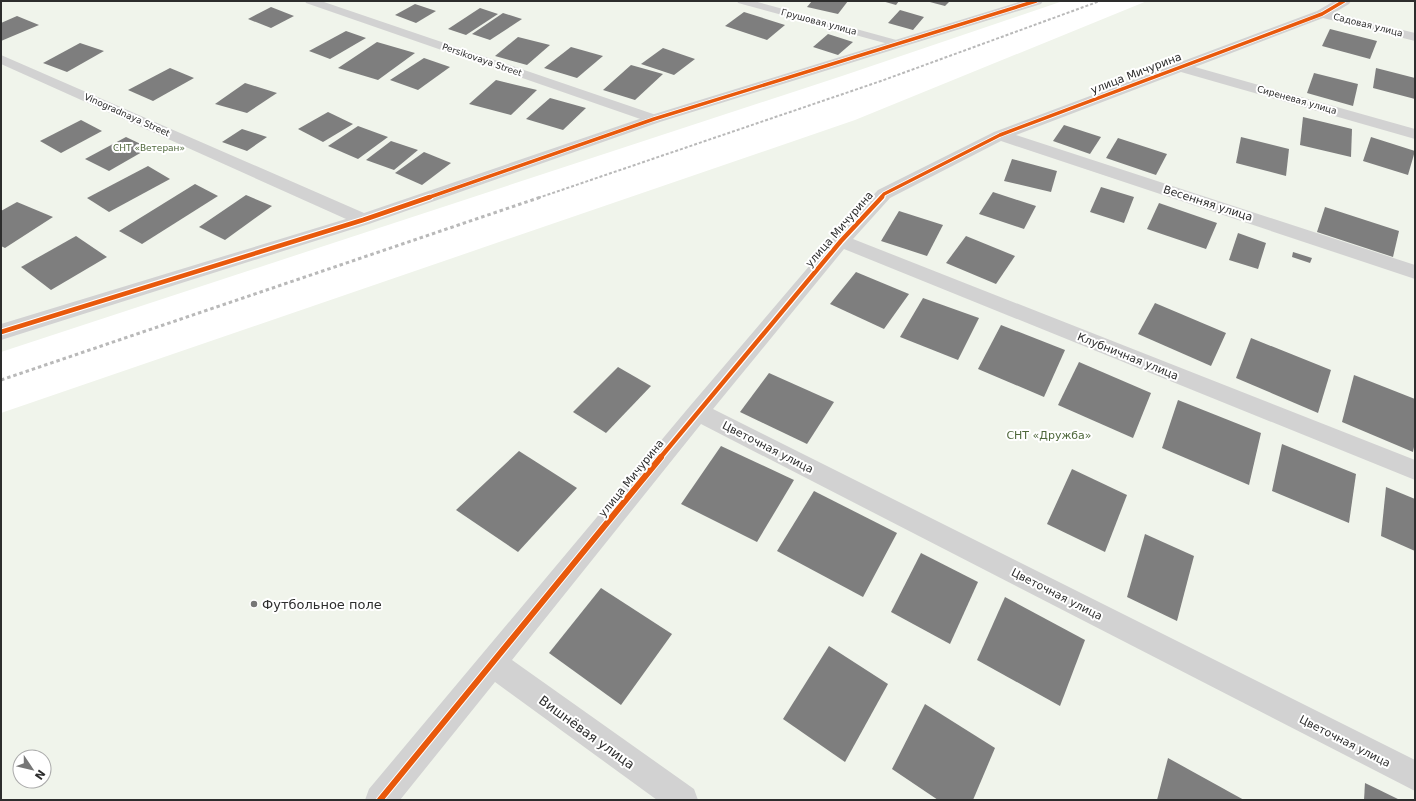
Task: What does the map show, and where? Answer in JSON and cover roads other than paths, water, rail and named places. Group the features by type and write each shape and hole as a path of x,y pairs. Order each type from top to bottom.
{"street":[{"path":"1,332 363,220 654,118 1036,1"},
{"name":"улица Мичурина","path":"380,800 698,412 841,241 884,194 1000,135 1322,14 1344,1"},
{"name":"Садовая улица","path":"1322,14 1415,37"},
{"name":"Vinogradnaya Street","path":"1,59 363,220"},
{"name":"Сиреневая улица","path":"1179,67 1415,134"},
{"name":"Весенняя улица","path":"1000,135 1415,272"},
{"name":"Клубничная улица","path":"841,241 1415,470"},
{"name":"Цветочная улица","path":"698,412 1415,776"},
{"name":"Вишнёвая улица","path":"492,663 683,800"}],"lane":[{"name":"Persikovaya Street","path":"310,1 654,118"},
{"name":"Грушовая улица","path":"742,1 896,43"}],"railway":[{"path":"538,198 881,81 1100,1"},
{"path":"1,380 541,197"}],"place":[{"name":"Футбольное поле","path":"254,604"}],"park label":[{"name":"СНТ «Ветеран»","path":"149,148"},
{"name":"СНТ «Дружба»","path":"1049,435"}]}
